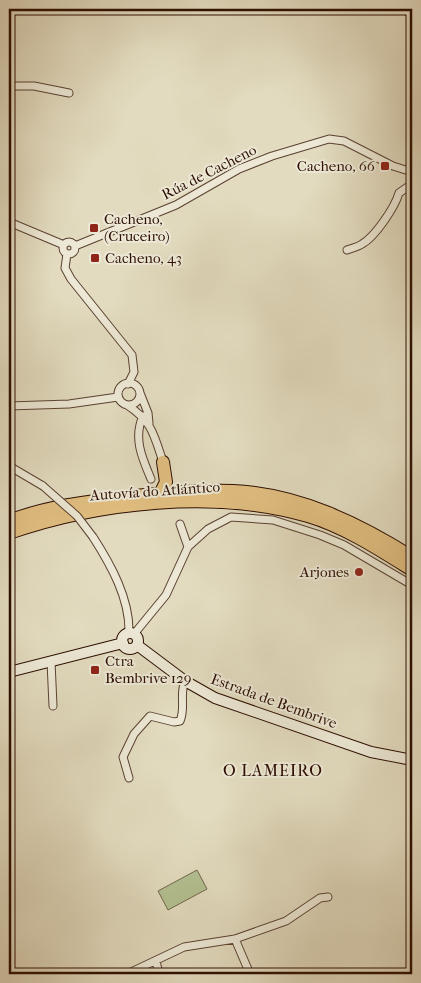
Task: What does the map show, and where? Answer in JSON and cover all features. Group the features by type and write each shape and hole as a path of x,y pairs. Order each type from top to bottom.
{"highway":[{"path":"160,494 166,482 162,462"},
{"name":"Autovía do Atlántico","path":"9,521 73,503 197,490 235,491 271,496 333,514 366,530 412,557"},
{"name":"Autovía do Atlántico","path":"9,533 38,523 103,510 196,501 235,502 271,507 309,516 360,539 412,570"},
{"path":"9,513 35,513"}],"street":[{"path":"9,86 34,86 69,93"},
{"name":"Rúa de Cacheno","path":"75,246 176,205 239,169 272,156 329,139 344,141 393,166 412,172"},
{"path":"347,250 363,244 372,235 396,203 399,193 412,184"},
{"path":"9,222 64,245 70,242 75,246 74,253 67,254"},
{"path":"64,245 64,252 67,254 65,268 71,279 132,355 134,372 128,384 120,388 118,396 121,402 143,416 149,423"},
{"path":"128,384 137,387 148,413 149,423 162,462"},
{"path":"127,405 136,403 140,394"},
{"path":"9,406 69,404 118,396"},
{"path":"143,416 138,440 140,453 151,479"},
{"path":"9,466 43,486 77,516 93,537 104,554 122,594 132,634 138,638 137,645 133,649 128,649 123,643 124,637 132,634 166,595 188,547 208,529 231,517 273,520 320,534 412,585"},
{"path":"180,524 188,547"},
{"path":"9,672 123,643"},
{"name":"Estrada de Bembrive","path":"137,645 186,681 233,705 371,752 412,760"},
{"path":"51,661 53,706"},
{"path":"129,778 123,757 134,734 150,716 174,722 180,721 182,716 181,693 186,681"},
{"path":"127,974 184,947 235,940 286,921 320,898 328,897"},
{"path":"235,940 250,974"},
{"path":"156,961 159,974"}],"green space":[{"path":"197,870 207,889 168,910 158,891"}],"waterway":[{"path":"399,9 412,20"}],"place":[{"name":"Cacheno, 66","path":"385,166"},
{"name":"Cacheno, (Cruceiro)","path":"94,228"},
{"name":"Cacheno, 43","path":"95,258"},
{"name":"Arjones","path":"359,572"},
{"name":"Ctra Bembrive 129","path":"95,670"}],"district":[{"name":"O LAMEIRO","path":"273,770"}]}
